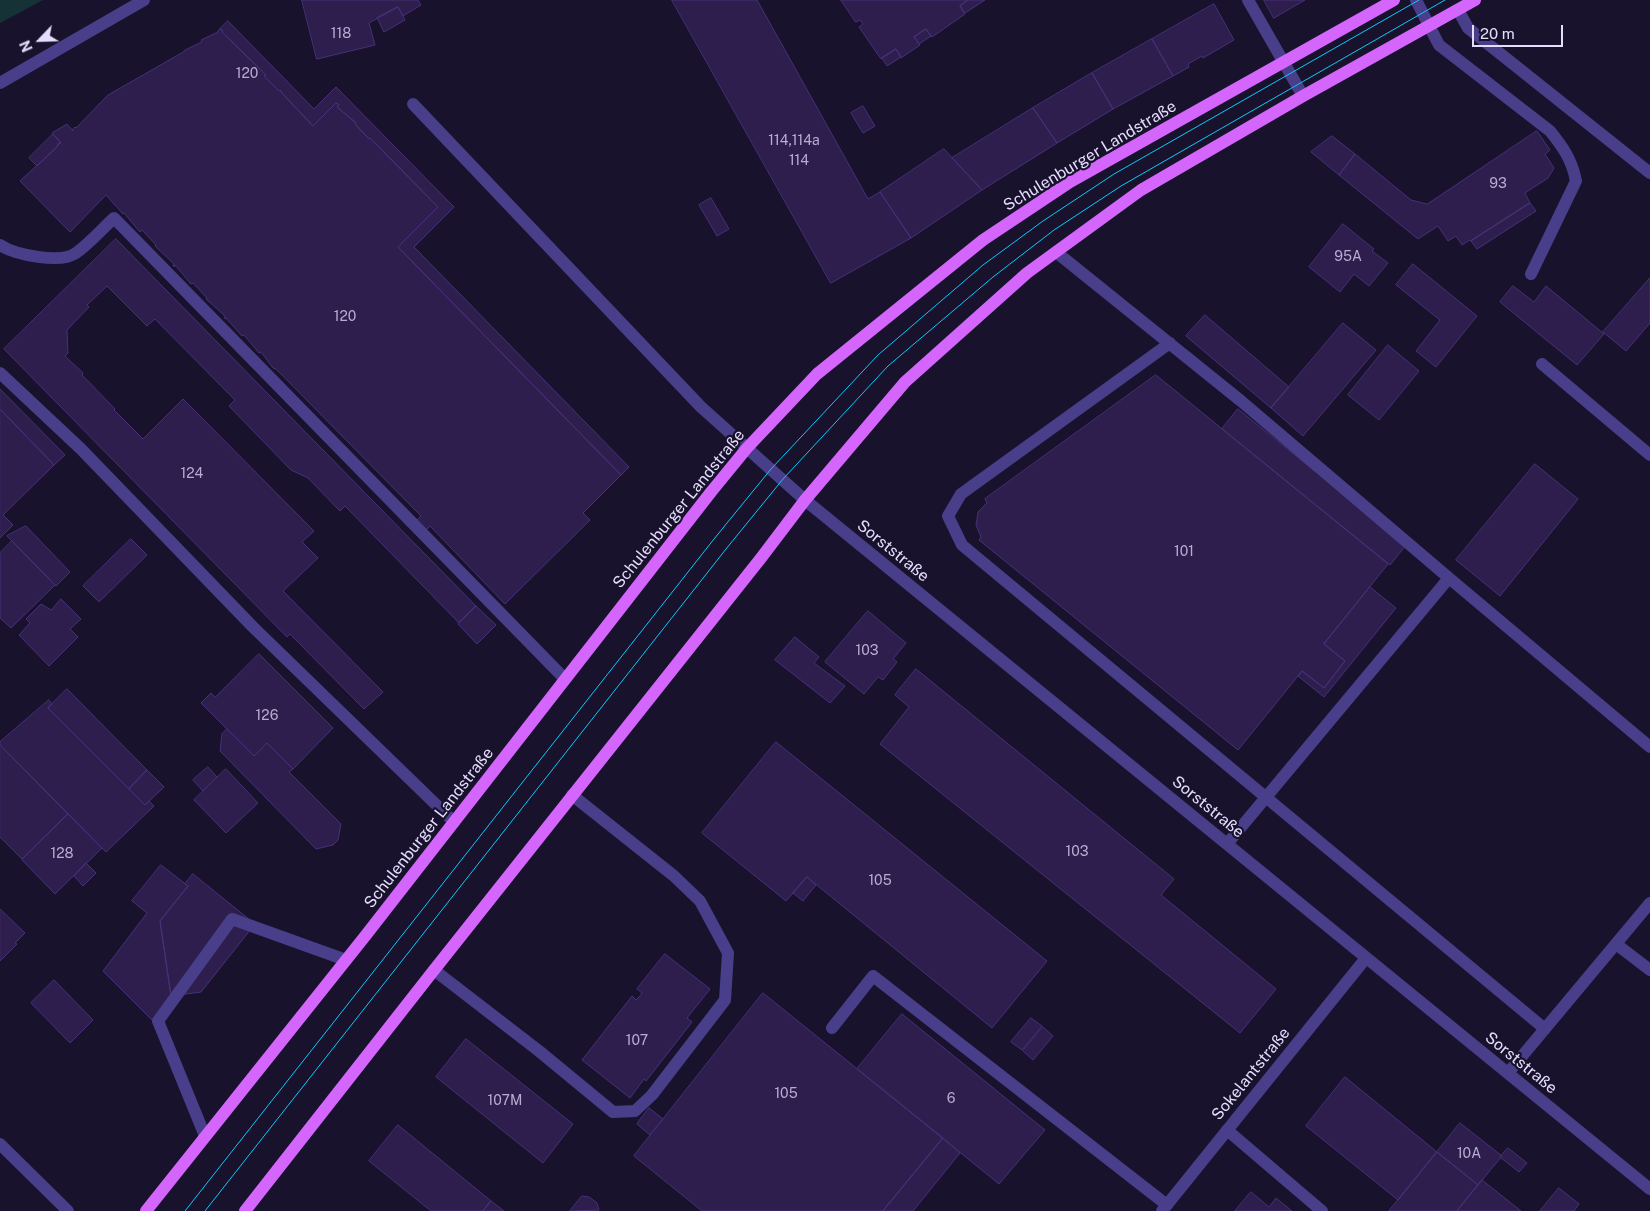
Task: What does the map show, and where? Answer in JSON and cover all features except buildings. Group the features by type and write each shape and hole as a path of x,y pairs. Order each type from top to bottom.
{"main road":[{"name":"Schulenburger Landstraße","path":"146,1211 346,960 747,448 817,374 983,240 1070,182 1394,0"},
{"path":"245,1211 761,558 804,500 905,382 1026,273 1141,190 1303,96 1476,0"}],"street":[{"path":"0,83 144,0"},
{"path":"1248,0 1303,96"},
{"path":"1416,0 1439,44 1550,131 1564,147 1574,166 1576,181 1532,274"},
{"path":"1458,10 1468,28 1650,173"},
{"name":"Sorststraße","path":"413,104 701,407 804,500 1650,1189"},
{"path":"0,245 6,249 32,256 55,258 75,254 114,218 566,679"},
{"path":"1056,252 1241,401 1650,747"},
{"path":"1170,343 961,494 948,516 962,545 1545,1029"},
{"path":"1542,364 1650,455"},
{"path":"0,373 81,449 253,627 454,822"},
{"path":"1227,844 1449,578"},
{"path":"434,970 539,1051 613,1112 635,1111 652,1095 725,1000 728,953 700,901 674,876 572,795"},
{"path":"1508,1073 1650,903"},
{"path":"205,1136 158,1021 232,919 346,960"},
{"path":"1616,944 1650,970"},
{"name":"Sokelantstraße","path":"1164,1208 1366,958"},
{"path":"832,1028 873,976 1164,1208"},
{"path":"1227,1130 1322,1211"},
{"path":"0,1144 68,1211"}],"green space":[{"path":"0,0 43,0 0,23"}],"tram line":[{"path":"185,1211 714,539 771,469 878,355 983,265 1043,221 1114,174 1419,0"},
{"path":"205,1211 726,549 783,479 888,366 993,277 1054,230 1121,186 1445,0"}]}
